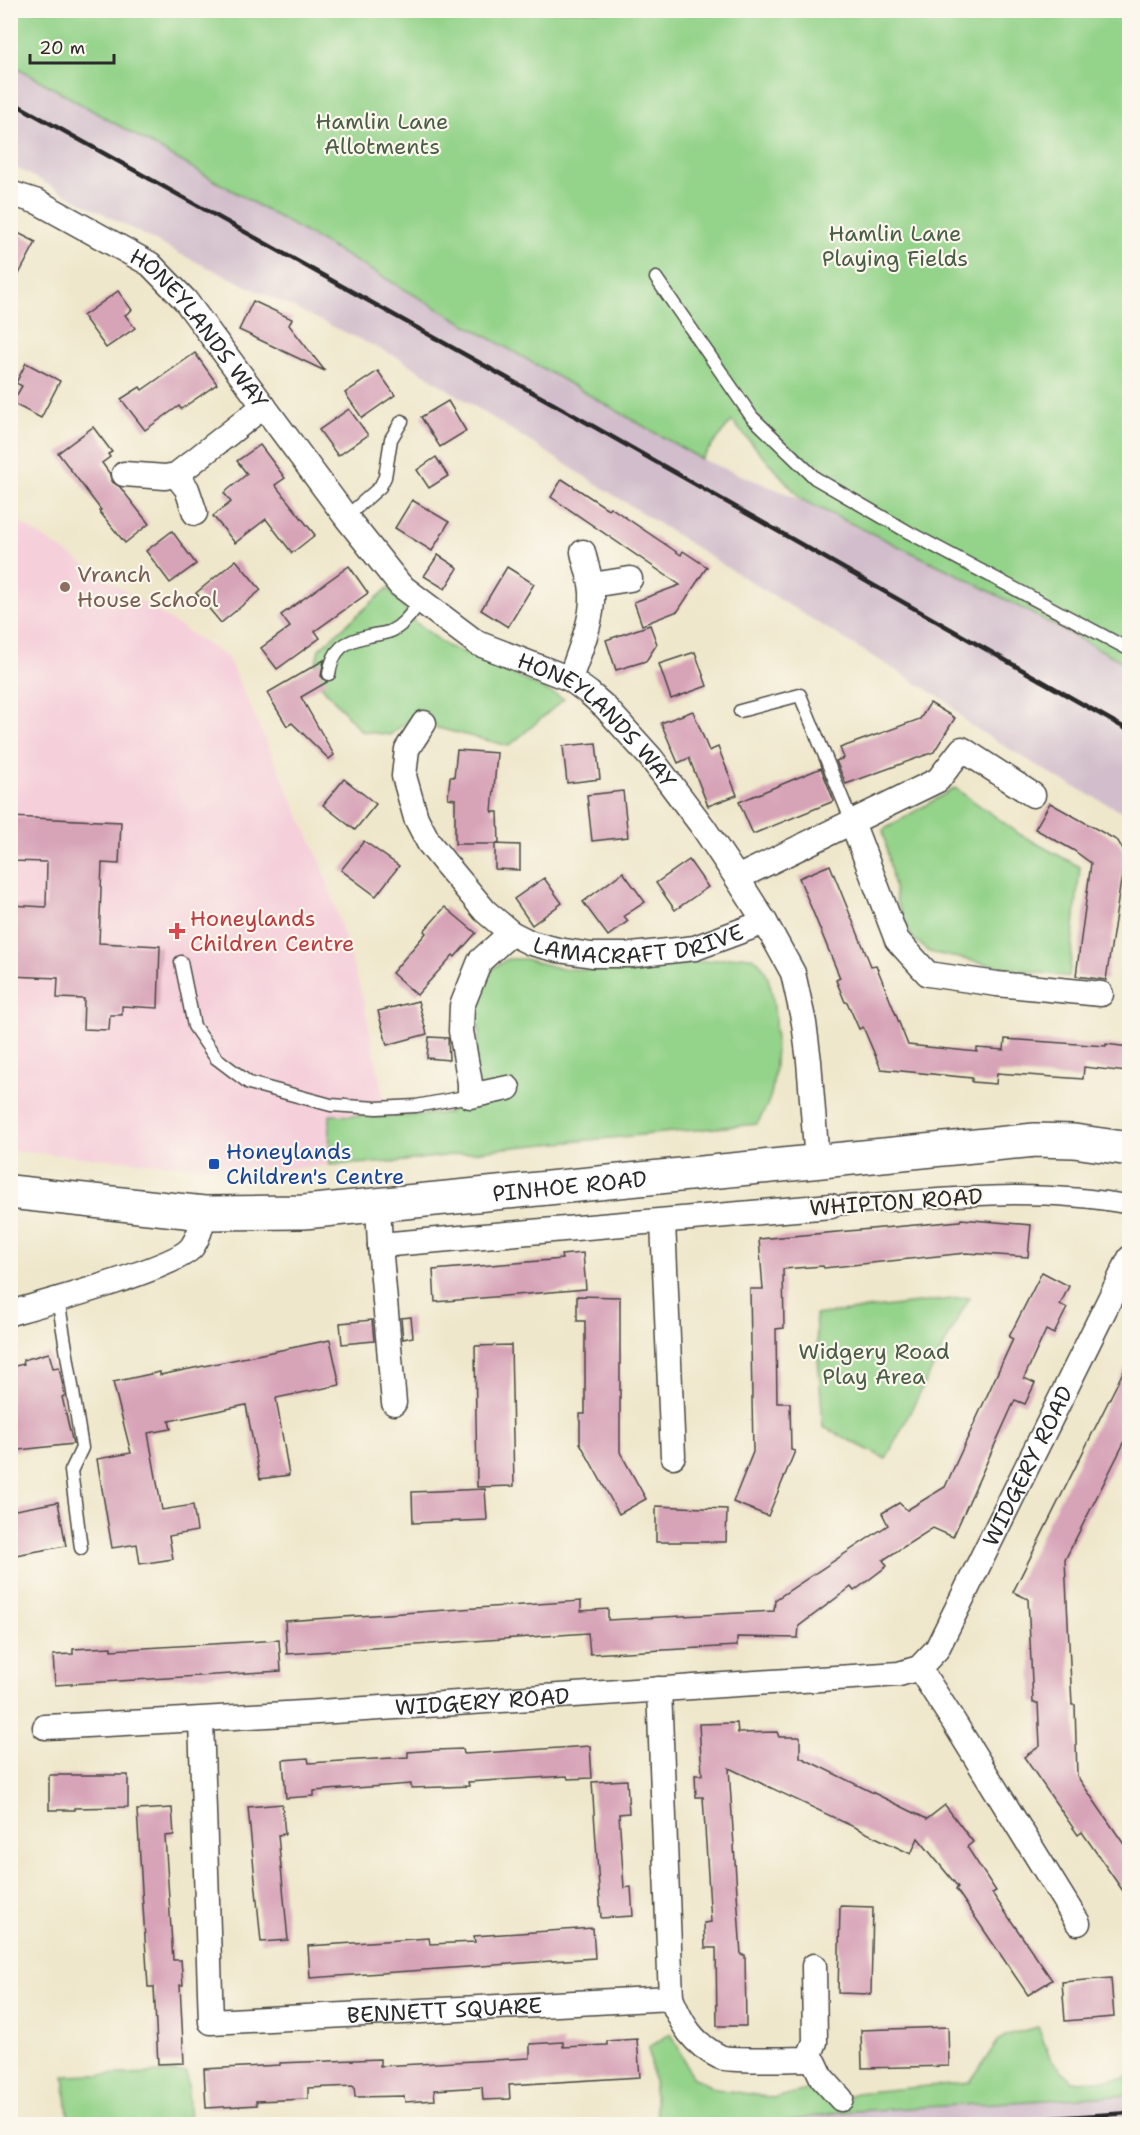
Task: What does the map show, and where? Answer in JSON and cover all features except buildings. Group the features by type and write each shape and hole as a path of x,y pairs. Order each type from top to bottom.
{"main road":[{"name":"PINHOE ROAD","path":"10,1192 204,1213 304,1212 1035,1140 1074,1141 1130,1149"}],"street":[{"name":"HONEYLANDS WAY","path":"10,193 38,202 150,264 185,300 346,517 400,585 477,643 570,679 605,707 651,758 703,827 737,878 765,922 793,974 804,1023 809,1061 817,1162"},
{"path":"124,474 165,477 176,475 264,406"},
{"path":"176,475 187,489 195,513"},
{"path":"570,679 588,622 592,585 583,552"},
{"path":"592,585 630,579"},
{"name":"LAMACRAFT DRIVE","path":"424,723 407,749 404,776 416,818 429,843 445,863 485,911 511,933 531,943 558,950 592,955 632,955 695,948 765,922"},
{"path":"737,878 938,780 962,749 1033,795"},
{"path":"852,822 897,940 928,974 997,984 1101,993"},
{"name":"LAMACRAFT DRIVE","path":"470,1096 461,1031 462,1006 480,961 511,933"},
{"path":"470,1096 508,1088"},
{"name":"WHIPTON ROAD","path":"380,1245 831,1206 993,1195 1102,1200 1130,1205"},
{"path":"378,1206 394,1403"},
{"path":"10,1313 139,1273 175,1259 191,1249 201,1229 204,1213"},
{"path":"663,1222 673,1456"},
{"name":"WIDGERY ROAD","path":"45,1727 201,1720 899,1674 919,1668 937,1649 1130,1258"},
{"path":"919,1668 1078,1923"},
{"path":"658,1689 671,1998 682,2024 695,2040 722,2058 815,2062 822,2078 842,2099"},
{"name":"BENNETT SQUARE","path":"201,1720 211,2022 671,1998"},
{"path":"808,2060 815,2042 814,1966"}],"lane":[{"path":"656,278 752,417 816,478 910,533 1130,650"},
{"path":"346,517 380,487 385,477 391,440 402,421"},
{"path":"328,674 332,658 343,644 365,636 389,632 401,625 421,601"},
{"path":"740,711 800,694 852,822"},
{"path":"181,962 194,1026 216,1058 249,1083 331,1105 377,1108 416,1106 470,1096"},
{"path":"58,1299 82,1448 71,1472 81,1548"}],"shaded area":[{"path":"11,64 701,459 802,500 963,577 1129,665 1129,815 1059,779 970,725 946,701 725,566 399,358 180,254 11,165"},
{"name":"Honeylands Children Centre","path":"10,516 228,658 322,865 363,998 397,1162 274,1169 195,1166 11,1151"},
{"path":"1129,2095 1129,2124 771,2124 840,2112"}],"green space":[{"name":"Hamlin Lane Playing Fields","path":"11,10 1129,11 1129,665 963,577 802,500 732,421 701,459 11,64"},
{"path":"388,588 415,622 447,646 487,662 564,699 509,746 434,727 415,715 390,735 361,731 313,676 319,649"},
{"path":"955,788 1021,835 1080,867 1069,977 1008,968 929,952 912,937 897,903 883,830"},
{"path":"742,956 759,962 771,987 774,1005 776,1042 772,1090 768,1104 757,1124 505,1148 397,1162 329,1165 330,1115 389,1117 449,1113 473,1062 480,1032 475,1018 474,999 483,980 493,968 508,959 525,959 562,969 635,971"},
{"name":"Widgery Road Play Area","path":"969,1297 886,1459 823,1427 815,1315"},
{"path":"1038,2027 1050,2058 1072,2081 1123,2079 1129,2075 1129,2095 840,2112 771,2124 658,2124 649,2047 671,2033 692,2077 716,2089 775,2098 818,2087 832,2102 855,2093 970,2082 998,2041 1007,2035"},
{"path":"187,2072 190,2124 69,2124 64,2076"}],"railway":[{"path":"10,101 584,421 1130,731"},
{"path":"961,2124 1130,2113"}],"place":[{"name":"Vranch House School","path":"65,587"},
{"name":"Honeylands Children Centre","path":"177,931"},
{"name":"Honeylands Children's Centre","path":"214,1164"}],"park label":[{"name":"Hamlin Lane Allotments","path":"382,134"}]}
